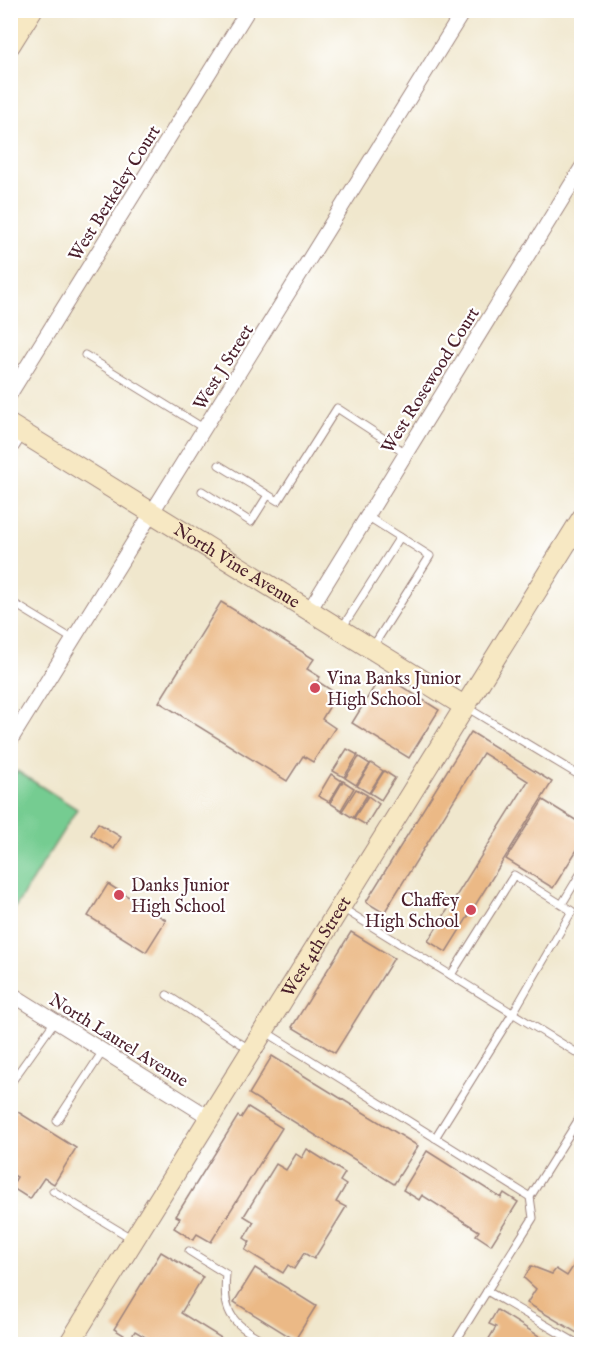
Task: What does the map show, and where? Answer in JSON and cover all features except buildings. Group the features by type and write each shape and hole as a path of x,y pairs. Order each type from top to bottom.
{"main road":[{"path":"10,45 32,10"},
{"name":"North Vine Avenue","path":"17,429 464,706"},
{"name":"West 4th Street","path":"69,1344 582,518"}],"street":[{"name":"West Berkeley Court","path":"10,394 248,10"},
{"name":"West J Street","path":"10,741 154,513 464,10"},
{"name":"West Rosewood Court","path":"309,611 582,167"},
{"name":"North Laurel Avenue","path":"10,993 209,1117"}],"lane":[{"path":"85,355 205,429"},
{"path":"219,465 278,501 337,408 406,453"},
{"path":"10,455 17,429"},
{"path":"202,491 251,522 268,495"},
{"path":"367,516 430,556 371,649"},
{"path":"341,630 400,537"},
{"path":"10,601 74,640"},
{"path":"464,706 582,777"},
{"path":"562,904 582,872"},
{"path":"435,1138 513,1013 572,911 514,874 451,975"},
{"path":"340,906 582,1056"},
{"path":"167,995 251,1050"},
{"path":"10,1084 55,1020"},
{"path":"263,1030 530,1197"},
{"path":"57,1121 103,1051"},
{"path":"453,1344 533,1218 530,1197 582,1114"},
{"path":"53,1191 134,1239"},
{"path":"189,1251 226,1274 224,1296 228,1314 242,1328 269,1344"},
{"path":"488,1291 578,1344"}],"green space":[{"path":"17,771 77,809 11,914 10,782"}],"place":[{"name":"Vina Banks Junior High School","path":"315,688"},
{"name":"Danks Junior High School","path":"119,895"},
{"name":"Chaffey High School","path":"471,910"}]}
